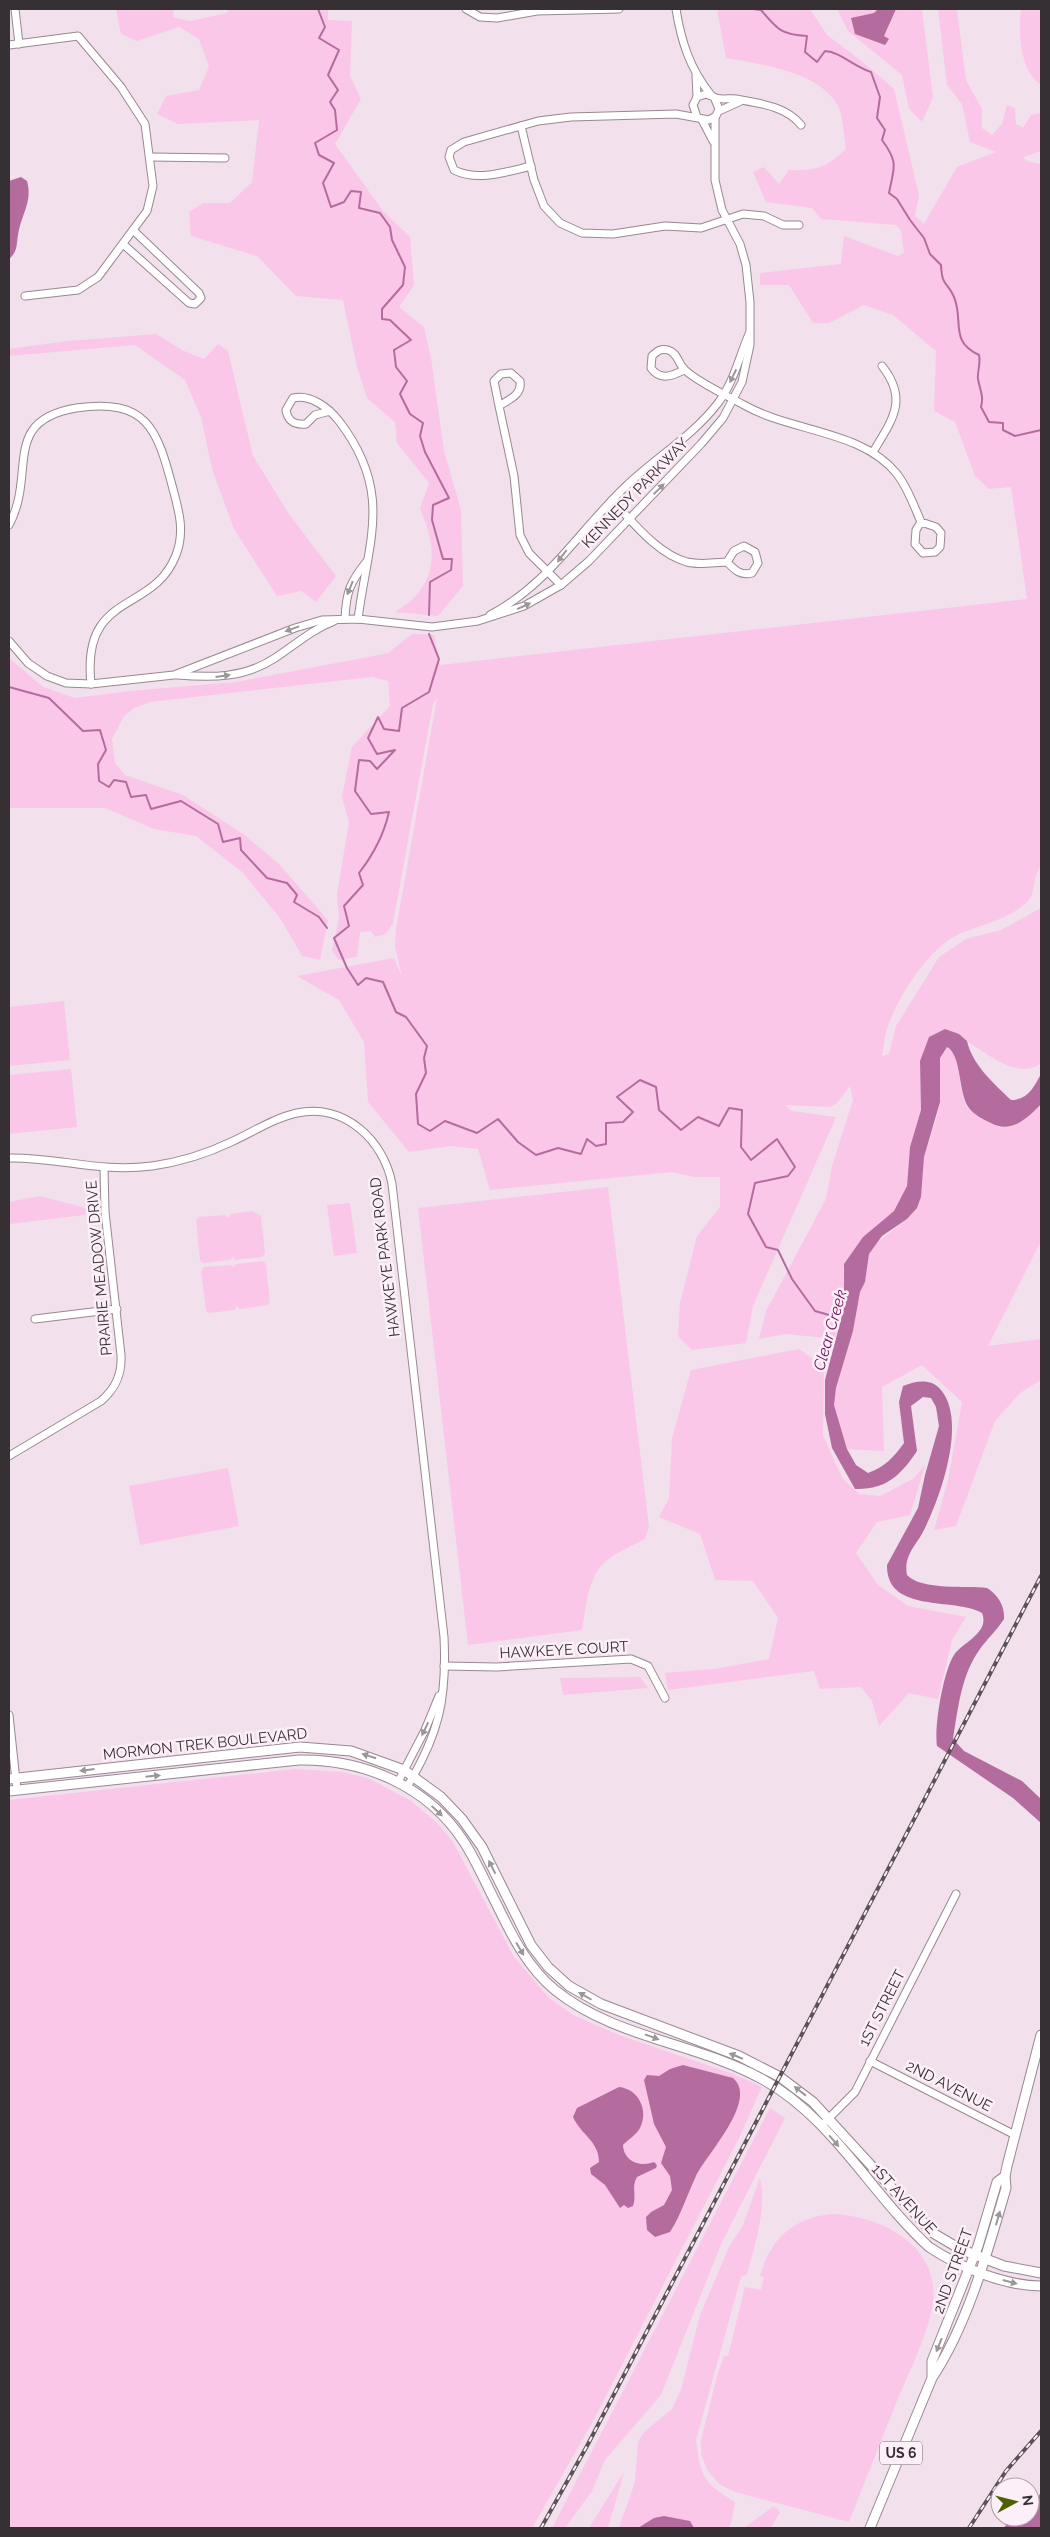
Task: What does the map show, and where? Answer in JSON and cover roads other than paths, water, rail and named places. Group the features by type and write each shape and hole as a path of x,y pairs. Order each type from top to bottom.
{"main road":[{"name":"MORMON TREK BOULEVARD","path":"12,1779 300,1747 351,1751 404,1770 452,1807 473,1834 531,1944 559,1978 602,2004 739,2056 780,2077"},
{"name":"MORMON TREK BOULEVARD","path":"11,1790 299,1760 333,1761 356,1766 398,1782 439,1811 463,1841 522,1952 553,1989 568,2001 596,2016 747,2072 772,2085"},
{"name":"2ND STREET","path":"870,2528 932,2378 943,2362 986,2259 1006,2188 1004,2176 1041,2034"},
{"name":"1ST AVENUE","path":"780,2077 813,2102 925,2226 941,2239 986,2259 1017,2270 1041,2273"},
{"name":"1ST AVENUE","path":"772,2085 792,2097 921,2240 938,2253 981,2272 1013,2283 1041,2286"},
{"name":"2ND STREET","path":"932,2378 932,2361 974,2254 997,2182 1004,2176"}],"street":[{"path":"15,9 19,44"},
{"path":"466,9 489,18 543,11 619,9"},
{"path":"676,9 685,49 696,72 719,104 717,114"},
{"path":"9,45 78,36 121,87 145,124 153,186 147,212 98,278 78,290 25,296"},
{"path":"696,72 696,100 693,110 700,119"},
{"path":"676,114 706,94 714,97 759,103 789,114 801,125"},
{"path":"530,166 486,176 460,173 454,170 450,164 451,150 456,145 521,126 571,117 676,114 700,119 717,114 741,101"},
{"name":"KENNEDY PARKWAY","path":"174,675 294,628 322,620 358,619 432,627 478,621 524,606 561,585 588,561 711,433 734,399 748,362 750,302 746,265 740,244 726,220 715,180 714,144 717,114"},
{"name":"KENNEDY PARKWAY","path":"700,119 714,144"},
{"path":"521,126 538,196 544,206 560,223 582,233 613,234 664,226 701,228 736,216 750,214 764,216 784,225 799,225"},
{"path":"150,157 225,158"},
{"path":"122,244 190,303 200,302 199,293 133,230"},
{"name":"KENNEDY PARKWAY","path":"478,621 522,595 548,573 576,538 612,500 652,462 700,423 724,394 740,361 750,331"},
{"path":"684,370 666,377 659,375 651,368 652,356 661,349 667,349 676,356 684,370 724,394 780,421 850,442 872,452 889,466 902,481 921,522 936,527 941,533 940,547 935,552 923,553 915,544 916,530 921,522"},
{"path":"872,452 891,421 896,399 894,382 882,366"},
{"path":"499,406 516,396 519,391 520,380 512,373 501,374 494,381 499,406 514,476 520,535 529,553 561,585"},
{"path":"330,411 320,412 306,424 295,424 289,420 286,410 293,398 300,397 316,402 330,411 357,448 371,486 374,522 358,619"},
{"path":"9,525 16,503 20,441 27,428 38,417 54,411 108,405 135,414 156,435 164,453 181,516 179,545 171,565 158,581 115,609 101,626 90,654 91,684"},
{"path":"612,500 662,549 676,558 696,564 727,562 739,573 746,574 752,573 758,563 755,552 744,546 739,547 727,562"},
{"path":"342,619 350,585 367,560"},
{"name":"KENNEDY PARKWAY","path":"9,641 28,663 47,676 66,683 91,684 174,675 213,678 257,668 314,629 342,619"},
{"name":"HAWKEYE PARK ROAD","path":"9,1158 104,1168 151,1166 200,1155 279,1119 309,1112 329,1114 347,1119 365,1132 378,1146 387,1163 392,1184 444,1637 444,1684 437,1727 407,1787"},
{"name":"PRAIRIE MEADOW DRIVE","path":"9,1456 95,1406 117,1383 122,1363 105,1212 104,1168"},
{"path":"35,1319 116,1309"},
{"name":"HAWKEYE COURT","path":"444,1666 498,1667 631,1659 648,1666 665,1698"},
{"name":"HAWKEYE PARK ROAD","path":"398,1782 435,1708 444,1666"},
{"path":"9,1715 11,1790"},
{"name":"1ST STREET","path":"820,2126 855,2092 956,1894"},
{"name":"2ND AVENUE","path":"870,2061 1015,2135"}],"waterway":[{"path":"318,9 325,27 319,38 339,50 328,75 338,90 330,102 335,110 337,130 315,143 319,155 334,163 323,183 331,207 344,202 351,191 361,192 359,208 380,213 390,227 392,240 405,267 403,285 382,309 382,319 390,320 411,340 394,350 396,367 407,381 400,394 410,414 423,423 420,436 425,452 449,498 433,505 432,520 443,559 452,559 451,570 430,582 429,615"},
{"path":"753,9 761,10 780,30 791,34 807,36 805,52 817,62 825,51 831,52 871,72 880,97 877,118 885,130 882,140 891,154 894,165 889,193 897,199 924,238 930,254 941,265 944,281 957,306 961,337 964,343 979,355 978,379 982,396 981,407 989,422 1003,423 1003,430 1015,436 1041,430"},
{"name":"Clear Creek","path":"429,634 439,659 429,692 402,708 399,731 384,729 378,717 368,738 377,754 395,750 377,769 370,761 359,760 355,791 371,814 389,812 377,844 359,873 363,885 344,906 349,926 334,938 347,968 358,985 366,978 383,982 396,1012 406,1017 427,1046 424,1058 426,1073 416,1094 418,1124 430,1131 445,1121 477,1133 498,1119 518,1142 536,1155 558,1148 581,1154 587,1139 596,1146 606,1144 606,1123 623,1122 633,1112 617,1097 640,1080 656,1087 659,1110 681,1130 698,1117 719,1126 729,1108 742,1110 741,1147 751,1160 777,1139 795,1167 788,1176 755,1183 748,1214 766,1247 778,1250 792,1279 815,1311 829,1315 839,1326"},
{"path":"9,687 49,698 83,731 100,730 106,750 98,764 99,781 109,787 114,780 126,782 131,797 146,795 151,809 181,801 218,824 223,842 240,838 241,850 267,878 287,883 297,895 294,902 319,917 327,928"}],"railway":[{"path":"541,2528 587,2446 1041,1576"},
{"path":"969,2528 1006,2471 1041,2431"}]}
